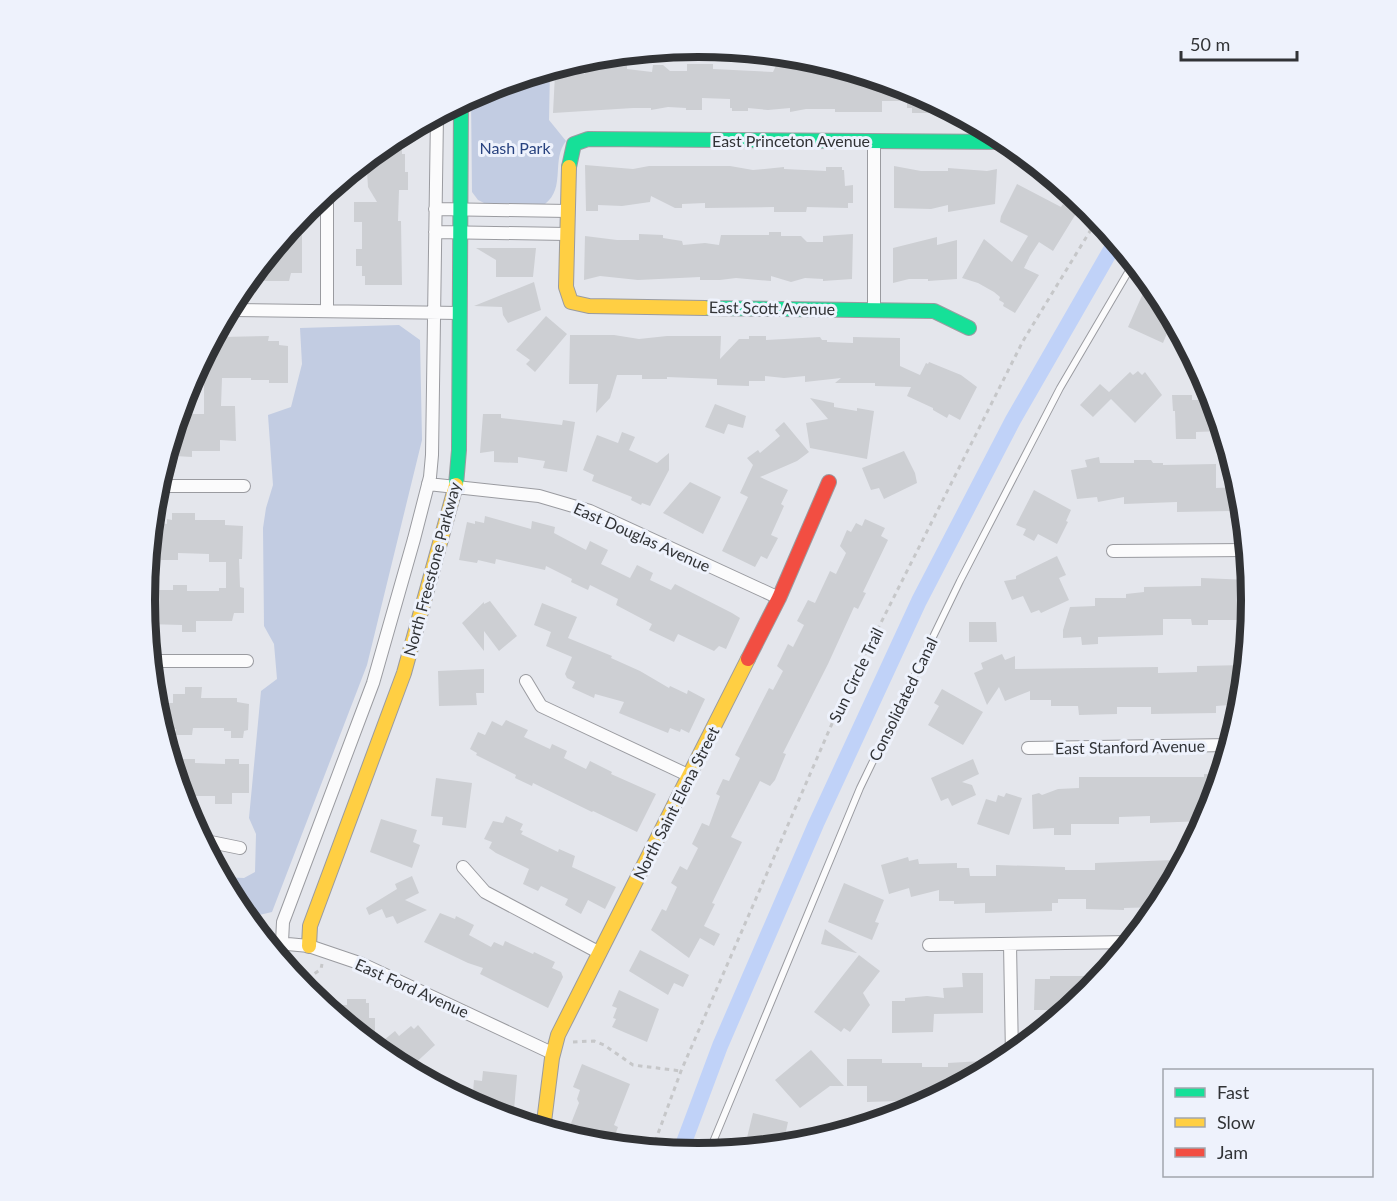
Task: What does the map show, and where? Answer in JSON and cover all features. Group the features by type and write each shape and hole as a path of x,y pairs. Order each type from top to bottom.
{"street":[{"name":"North Freestone Parkway","path":"309,946 310,926 404,673 456,487 459,450 460,112"},
{"name":"North Freestone Parkway","path":"282,942 284,922 373,683 428,484 432,456 437,125"},
{"name":"East Princeton Avenue","path":"568,211 569,160 574,144 588,139 989,142"},
{"path":"874,141 874,309"},
{"path":"327,204 327,311"},
{"path":"435,209 568,211 567,234 435,232"},
{"name":"East Scott Avenue","path":"567,234 566,287 571,302 589,306 934,311 969,328"},
{"path":"240,310 460,313"},
{"name":"North Saint Elena Street","path":"545,1121 552,1053 558,1035 779,598 829,482"},
{"name":"East Douglas Avenue","path":"428,484 539,496 590,512 779,598"},
{"path":"167,486 244,486"},
{"path":"1113,551 1239,550"},
{"path":"159,661 247,661"},
{"path":"526,681 541,706 690,776"},
{"name":"East Stanford Avenue","path":"1028,748 1222,745"},
{"path":"212,842 240,848"},
{"path":"464,867 485,892 600,953"},
{"name":"East Ford Avenue","path":"276,942 309,946 362,964 552,1053"},
{"path":"929,945 1121,942"},
{"path":"1010,944 1012,1044"}],"lane":[{"name":"Consolidated Canal","path":"712,1144 870,767 960,581 1060,388 1130,270"}],"path":[{"name":"Sun Circle Trail","path":"655,1142 681,1071 844,696 1023,341 1093,227"},
{"path":"308,978 321,969 326,951"},
{"path":"558,1035 574,1042 594,1041 604,1044 633,1065 681,1071"}],"green space":[{"name":"Nash Park","path":"550,78 549,120 566,141 559,157 557,182 551,197 545,204 484,203 478,200 472,192 471,107"},
{"path":"399,325 420,340 422,440 367,665 272,912 256,916 231,877 244,878 255,872 256,834 249,818 261,691 277,679 274,644 264,626 263,528 273,485 268,415 291,407 302,364 300,328"}],"building":[{"path":"777,63 783,64 784,68 828,73 873,86 939,113 912,113 912,108 907,108 907,101 882,101 882,112 835,112 835,109 806,109 790,112 790,108 768,110 748,108 748,111 732,111 730,99 702,98 702,110 668,107 651,110 651,108 633,108 553,113 555,77 566,74 585,74 586,69 592,67 627,65 627,69 652,72 653,65 663,65 670,71 687,71 687,64 713,64 713,69 773,72"},
{"path":"402,146 402,154 405,154 405,172 408,172 408,190 399,190 398,221 401,221 402,285 365,285 362,266 356,266 356,249 362,249 362,222 354,222 354,202 377,202 368,187 367,171"},
{"path":"585,165 633,169 649,166 730,166 753,170 784,167 784,169 826,171 826,167 842,167 845,186 853,185 853,203 848,203 848,208 807,207 806,212 774,212 774,207 705,208 705,203 682,204 682,208 675,208 651,196 650,202 622,206 598,205 598,211 586,211"},
{"path":"894,166 921,171 948,171 948,168 987,171 997,169 995,204 948,212 948,205 931,209 894,208"},
{"path":"1017,184 1061,207 1063,204 1077,212 1053,251 1039,242 1030,256 1024,268 1039,275 1015,313 1003,306 1004,303 994,292 978,283 962,278 984,239 1012,262 1028,236 1000,222"},
{"path":"769,232 781,232 781,236 801,236 807,242 823,242 823,236 853,234 852,279 823,281 823,279 805,278 791,282 771,276 771,281 736,278 700,280 700,277 638,280 600,276 584,280 585,236 639,240 639,234 663,235 663,238 682,241 683,245 705,243 719,245 721,235 769,235"},
{"path":"296,235 302,235 302,273 291,273 289,281 259,281"},
{"path":"937,237 937,245 957,240 957,279 928,281 928,279 909,279 893,283 893,248"},
{"path":"476,248 536,248 533,277 496,277 496,260"},
{"path":"534,282 541,310 508,323 503,315 502,307 474,306"},
{"path":"1144,291 1169,329 1163,343 1128,327"},
{"path":"546,316 567,334 535,372 526,364 530,360 516,350"},
{"path":"570,335 614,335 639,339 667,336 721,336 720,359 739,339 749,339 749,336 766,336 766,340 820,337 827,342 853,343 853,337 900,338 900,366 920,375 926,363 929,362 961,375 977,387 960,420 949,414 947,418 933,408 907,396 911,387 875,386 875,383 835,383 841,378 805,382 805,376 784,378 765,376 765,381 749,381 749,386 717,385 717,379 667,377 667,379 642,379 642,375 617,375 610,398 596,413 598,384 569,384"},
{"path":"269,336 268,341 279,341 279,345 288,346 288,383 269,383 269,380 251,380 251,378 222,378 221,406 235,406 236,441 220,440 220,451 192,451 192,457 175,456 188,414 204,414 204,383 201,383 220,344 223,344 224,337"},
{"path":"1138,371 1142,375 1145,372 1162,395 1135,423 1111,399 1093,417 1080,405 1100,384 1109,392 1130,372 1133,375"},
{"path":"1172,395 1192,395 1192,400 1204,400 1215,431 1196,432 1196,439 1176,439 1175,411 1173,411"},
{"path":"810,398 834,403 834,407 874,411 867,459 810,448 806,423 828,419"},
{"path":"715,404 746,416 743,428 728,424 724,434 705,427"},
{"path":"483,414 501,414 501,418 562,425 563,420 575,422 567,472 543,468 545,461 518,457 518,463 494,462 494,451 480,453"},
{"path":"784,422 809,452 797,461 760,477 788,490 781,504 784,506 771,535 778,538 767,559 761,556 755,567 722,551 748,497 740,493 753,465 747,458 758,450 760,453 780,436 775,430"},
{"path":"622,432 635,437 629,450 657,463 669,453 669,470 650,506 642,503 641,505 631,500 632,497 592,481 594,475 583,470 597,435 618,443"},
{"path":"904,451 915,473 917,483 884,499 879,488 871,490 862,468"},
{"path":"1099,457 1100,463 1134,463 1134,460 1151,460 1153,463 1163,463 1163,465 1216,464 1216,488 1230,487 1235,517 1230,518 1230,511 1177,512 1177,502 1124,504 1124,497 1098,502 1097,497 1077,499 1071,470 1087,467 1085,460"},
{"path":"690,482 721,497 703,534 663,513"},
{"path":"1034,490 1071,510 1057,544 1038,534 1034,541 1023,535 1026,529 1016,525"},
{"path":"172,513 195,513 195,520 225,520 225,525 243,526 242,559 239,559 240,587 244,588 244,613 234,613 232,621 196,621 196,632 182,632 182,625 156,624 155,590 173,590 173,585 187,585 187,591 219,591 219,588 226,588 226,562 209,562 209,554 178,553 178,560 161,560 161,523 167,524 167,519 172,520"},
{"path":"485,516 531,529 532,521 555,527 554,533 586,550 590,541 608,550 601,564 630,578 637,565 653,573 650,580 671,590 675,584 732,613 740,618 726,649 719,646 714,651 678,634 674,642 649,630 652,624 616,605 618,599 590,585 588,590 546,566 545,570 496,559 495,564 478,560 477,563 459,560 467,522 484,523"},
{"path":"865,519 885,528 881,536 888,540 863,592 866,593 858,609 854,607 783,753 786,754 775,780 770,786 760,781 731,837 742,842 712,903 715,904 704,926 720,934 714,946 700,938 689,958 651,930 662,909 666,911 677,887 671,883 680,866 687,870 698,848 692,844 702,823 709,826 720,796 716,794 723,779 729,781 740,758 735,755 769,688 773,690 783,671 777,666 788,644 793,647 804,625 797,621 808,600 815,603 830,571 836,574 846,553 840,546 847,530 851,532 856,523 862,526"},
{"path":"1057,556 1066,575 1059,578 1069,600 1041,613 1039,610 1031,613 1023,596 1012,600 1004,581 1016,579 1016,576"},
{"path":"1201,578 1241,580 1241,620 1208,620 1208,625 1192,625 1191,619 1163,619 1163,635 1098,637 1098,644 1082,645 1081,637 1063,638 1070,607 1095,606 1095,598 1126,598 1126,594 1144,592 1144,587 1201,586"},
{"path":"490,601 517,636 499,651 484,631 484,651 462,623 484,602 484,604"},
{"path":"542,603 577,617 568,638 612,656 611,658 669,688 670,686 687,694 688,690 705,699 689,733 681,729 680,732 670,728 668,733 619,713 624,702 595,694 594,698 572,688 575,682 567,678 565,674 572,657 546,646 551,632 534,625"},
{"path":"969,622 996,622 997,642 969,642"},
{"path":"1002,654 1005,660 1015,656 1015,669 1158,667 1158,673 1197,672 1197,666 1238,665 1232,705 1216,706 1216,713 1151,714 1151,707 1117,707 1117,714 1079,715 1078,706 1051,706 1051,700 1030,700 1030,691 1005,701 999,687 987,705 974,673 983,669 981,663"},
{"path":"484,669 484,693 476,693 477,705 439,706 438,671"},
{"path":"185,687 202,687 201,698 237,698 237,702 249,704 248,730 244,731 243,738 231,738 231,731 224,731 224,728 193,728 192,735 175,735 176,729 171,729 167,715 167,703 173,703 173,694 185,694"},
{"path":"942,689 983,712 963,745 928,725 939,706 934,703"},
{"path":"506,720 528,730 524,737 550,749 552,744 567,751 564,758 586,769 590,761 612,772 611,774 656,794 637,832 533,783 532,786 515,778 516,775 476,755 477,753 470,749 478,732 485,735 492,721 502,726"},
{"path":"181,759 195,759 195,763 225,764 225,759 239,759 239,764 249,764 249,793 232,793 232,804 215,804 215,796 192,796"},
{"path":"973,759 979,774 962,782 972,785 976,795 952,806 948,798 941,801 931,778"},
{"path":"1204,774 1213,774 1195,821 1150,823 1150,816 1119,817 1119,824 1071,824 1071,835 1054,835 1054,828 1033,829 1032,795 1039,793 1042,795 1058,789 1079,788 1079,777 1204,777"},
{"path":"436,778 472,783 466,828 442,825 443,817 431,816"},
{"path":"1006,793 1022,798 1009,835 977,824 986,799 996,802 998,795 1004,797"},
{"path":"506,816 523,824 521,834 558,852 559,849 575,856 572,867 616,887 605,909 588,900 581,914 565,905 568,899 541,886 538,891 523,884 529,869 496,853 489,848 492,842 484,839 493,821 503,823"},
{"path":"381,819 417,830 413,842 420,845 412,868 370,852"},
{"path":"908,857 909,861 918,859 919,864 957,863 957,868 969,868 970,876 996,876 996,865 1095,870 1095,863 1174,860 1146,907 1124,908 1124,910 1086,909 1086,899 1058,899 1058,903 1052,903 1052,911 985,913 985,903 954,904 954,901 939,901 939,890 911,897 909,888 889,894 881,865"},
{"path":"412,876 419,893 405,900 427,910 397,924 393,916 386,918 382,909 369,915 366,908 397,889 395,884"},
{"path":"844,883 884,900 875,922 879,923 872,940 828,922"},
{"path":"440,913 455,919 456,916 474,925 469,935 491,947 494,942 503,946 505,941 555,962 552,968 561,972 563,977 548,1008 480,974 483,968 424,942"},
{"path":"825,929 857,953 821,944"},
{"path":"640,950 689,975 683,987 674,983 668,995 629,971"},
{"path":"859,955 880,971 863,993 870,1005 850,1032 844,1028 841,1032 814,1012"},
{"path":"962,973 983,973 983,1013 934,1014 933,1032 892,1033 892,1001 905,1001 905,998 927,996 944,998 943,988 963,987"},
{"path":"1086,973 1094,973 1056,1010 1034,1010 1035,979 1050,979 1050,976 1086,976"},
{"path":"619,990 659,1009 647,1042 612,1027 616,1019 613,1018 617,1008 612,1006"},
{"path":"347,999 366,999 366,1003 369,1003 369,1018 375,1018 375,1034 368,1032 337,1006 347,1005"},
{"path":"418,1025 435,1045 415,1063 392,1048 384,1040 395,1031 399,1036 411,1026 414,1029"},
{"path":"811,1050 844,1086 830,1086 800,1108 775,1080"},
{"path":"847,1059 882,1059 882,1063 922,1063 922,1067 948,1067 948,1063 982,1061 982,1063 970,1071 939,1088 899,1106 899,1101 867,1102 867,1086 847,1086"},
{"path":"582,1064 630,1084 614,1125 618,1127 614,1137 569,1128 579,1103 577,1099 580,1090 573,1087"},
{"path":"483,1071 517,1075 514,1110 491,1103 480,1098 481,1094 473,1093 474,1080 482,1081"},
{"path":"753,1113 788,1122 785,1136 787,1136 746,1142"}],"waterway":[{"path":"684,1144 720,1046 816,824 919,601 1013,420 1112,248"}],"traffic: fast":[{"path":"456,485 459,450 461,112"},
{"path":"569,167 574,144 588,139 989,142"},
{"path":"705,308 934,311 969,328"}],"traffic: slow":[{"path":"569,167 566,287 571,302 589,306 705,308"},
{"path":"309,946 310,926 404,673 456,485"},
{"path":"544,1121 552,1058 558,1035 748,659"}],"traffic: jam":[{"path":"748,659 779,598 829,482"}]}
